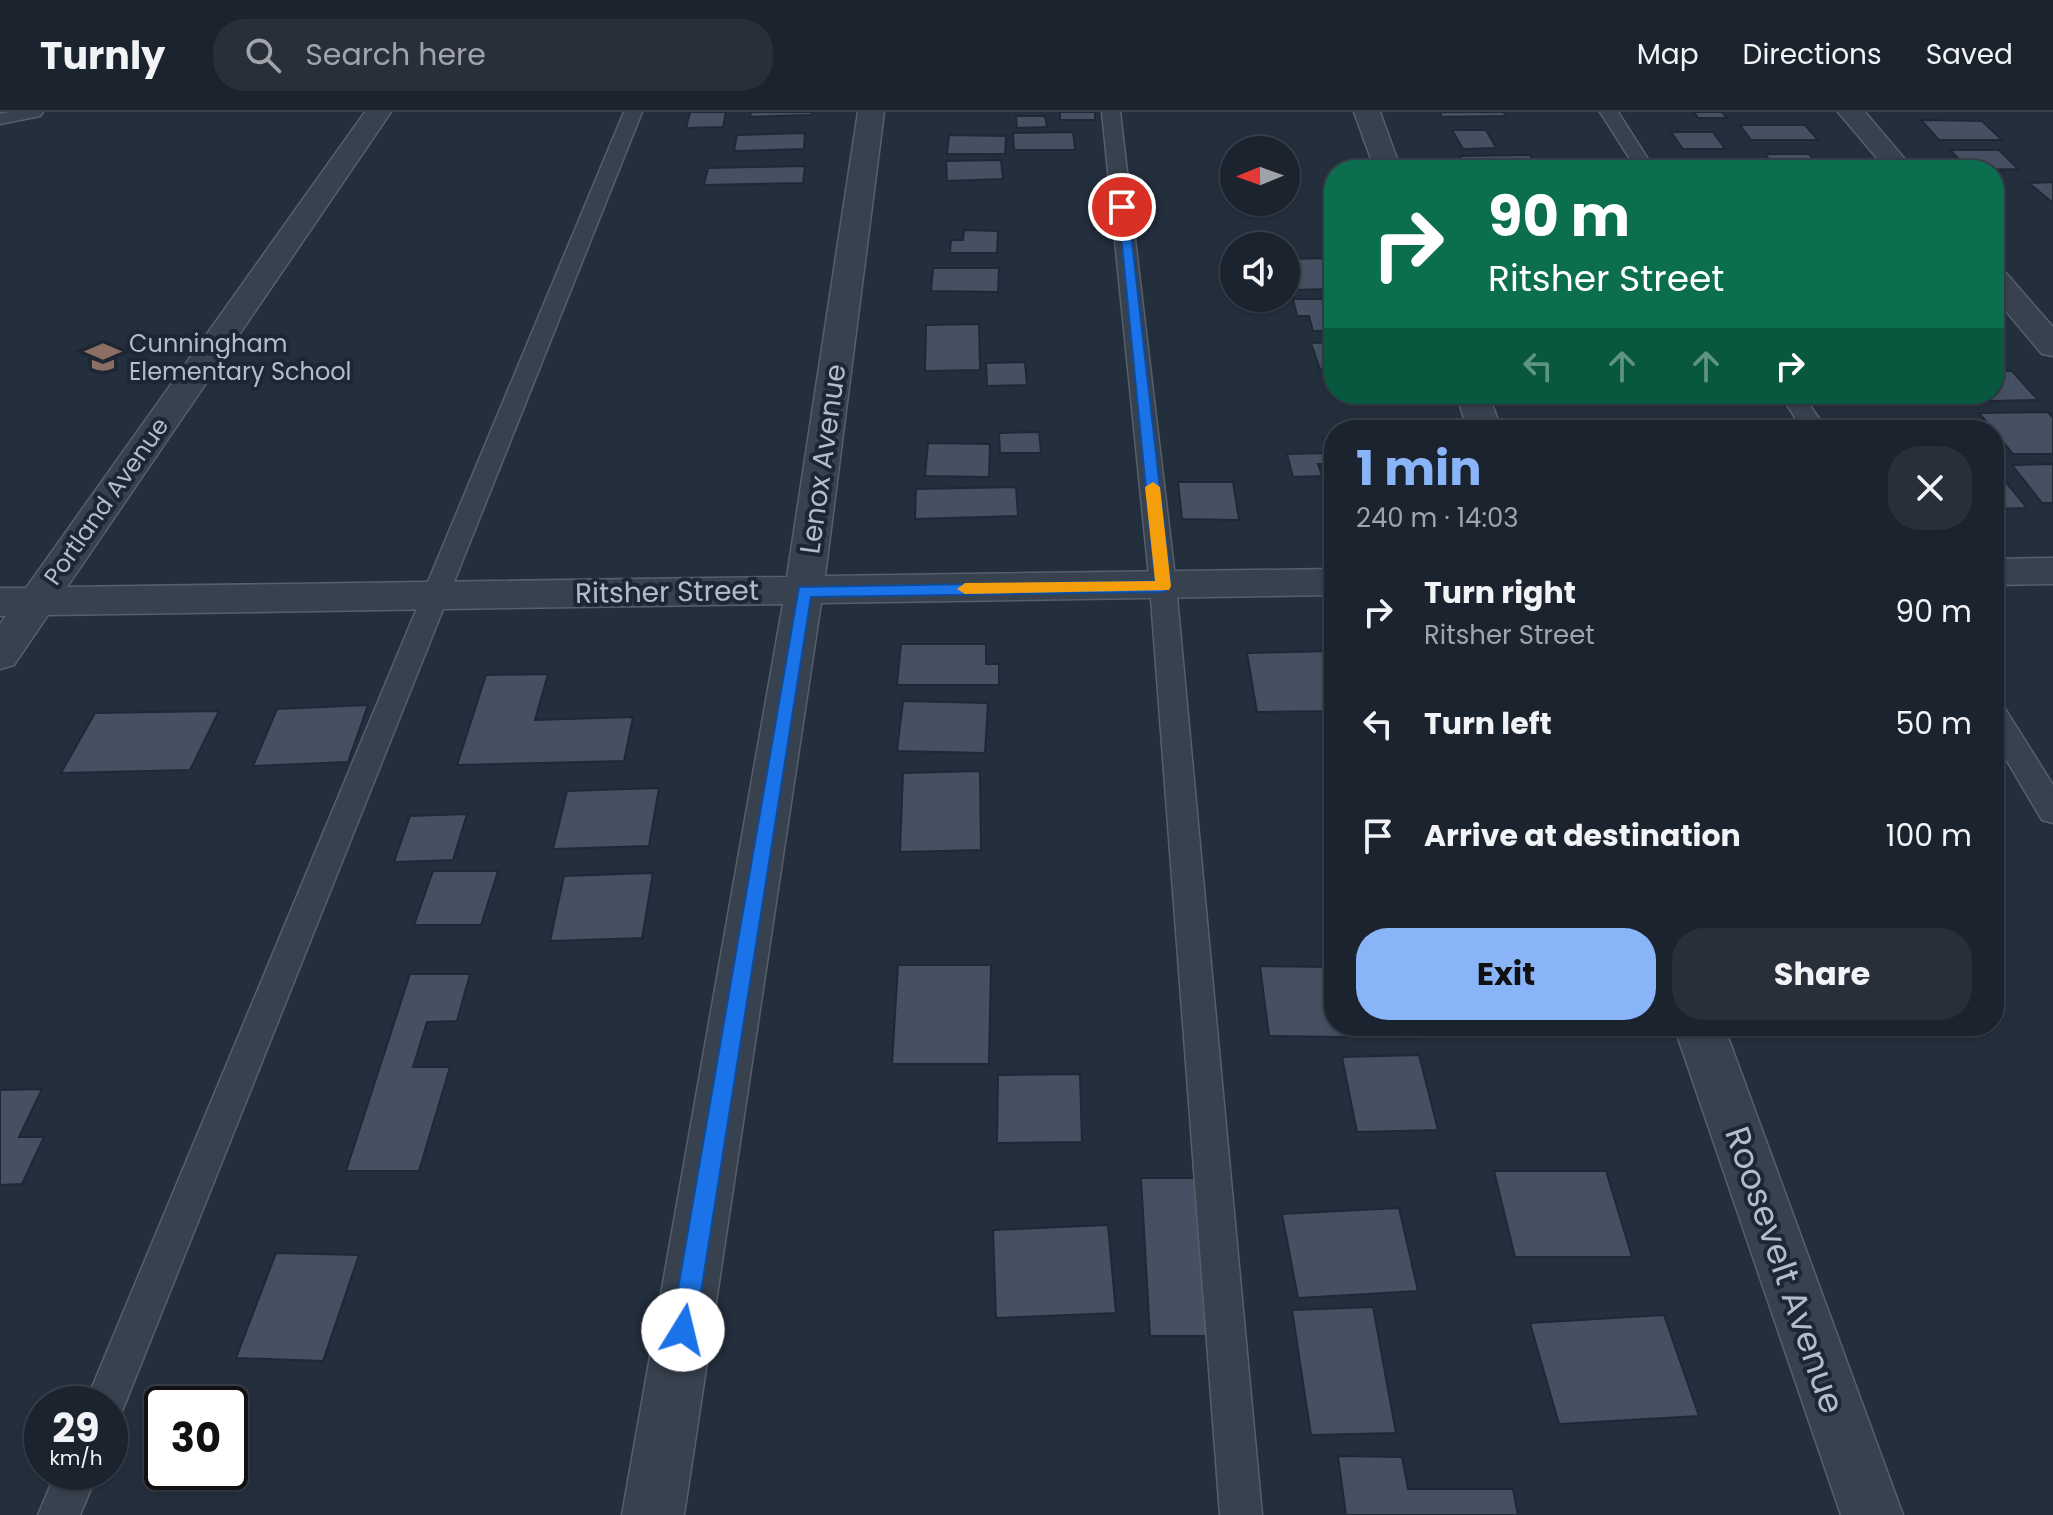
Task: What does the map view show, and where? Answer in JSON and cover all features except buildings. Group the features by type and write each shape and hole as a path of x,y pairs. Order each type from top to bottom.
{"street":[{"name":"Portland Avenue","path":"0,654 18,602 378,112"},
{"name":"Lenox Avenue","path":"653,1515 804,591 871,112"},
{"path":"1367,112 1384,160"},
{"path":"1851,112 1892,160"},
{"path":"2004,290 2053,347"},
{"path":"2004,572 2053,571"},
{"name":"Ritsher Street","path":"18,602 1324,582"},
{"name":"Roosevelt Avenue","path":"1703,1036 1872,1515"}],"lane":[{"path":"0,119 34,112"},
{"path":"112,1386 633,112"},
{"path":"1111,112 1163,586 1241,1515"},
{"path":"1609,112 1640,160"},
{"path":"2004,731 2053,811"},
{"path":"59,1515 69,1490"}],"slow traffic":[{"path":"965,589 1163,586 1153,487"}],"place":[{"name":"Cunningham Elementary School","path":"103,357"}],"route":[{"path":"683,1330 804,591 1163,586 1122,207"}]}
